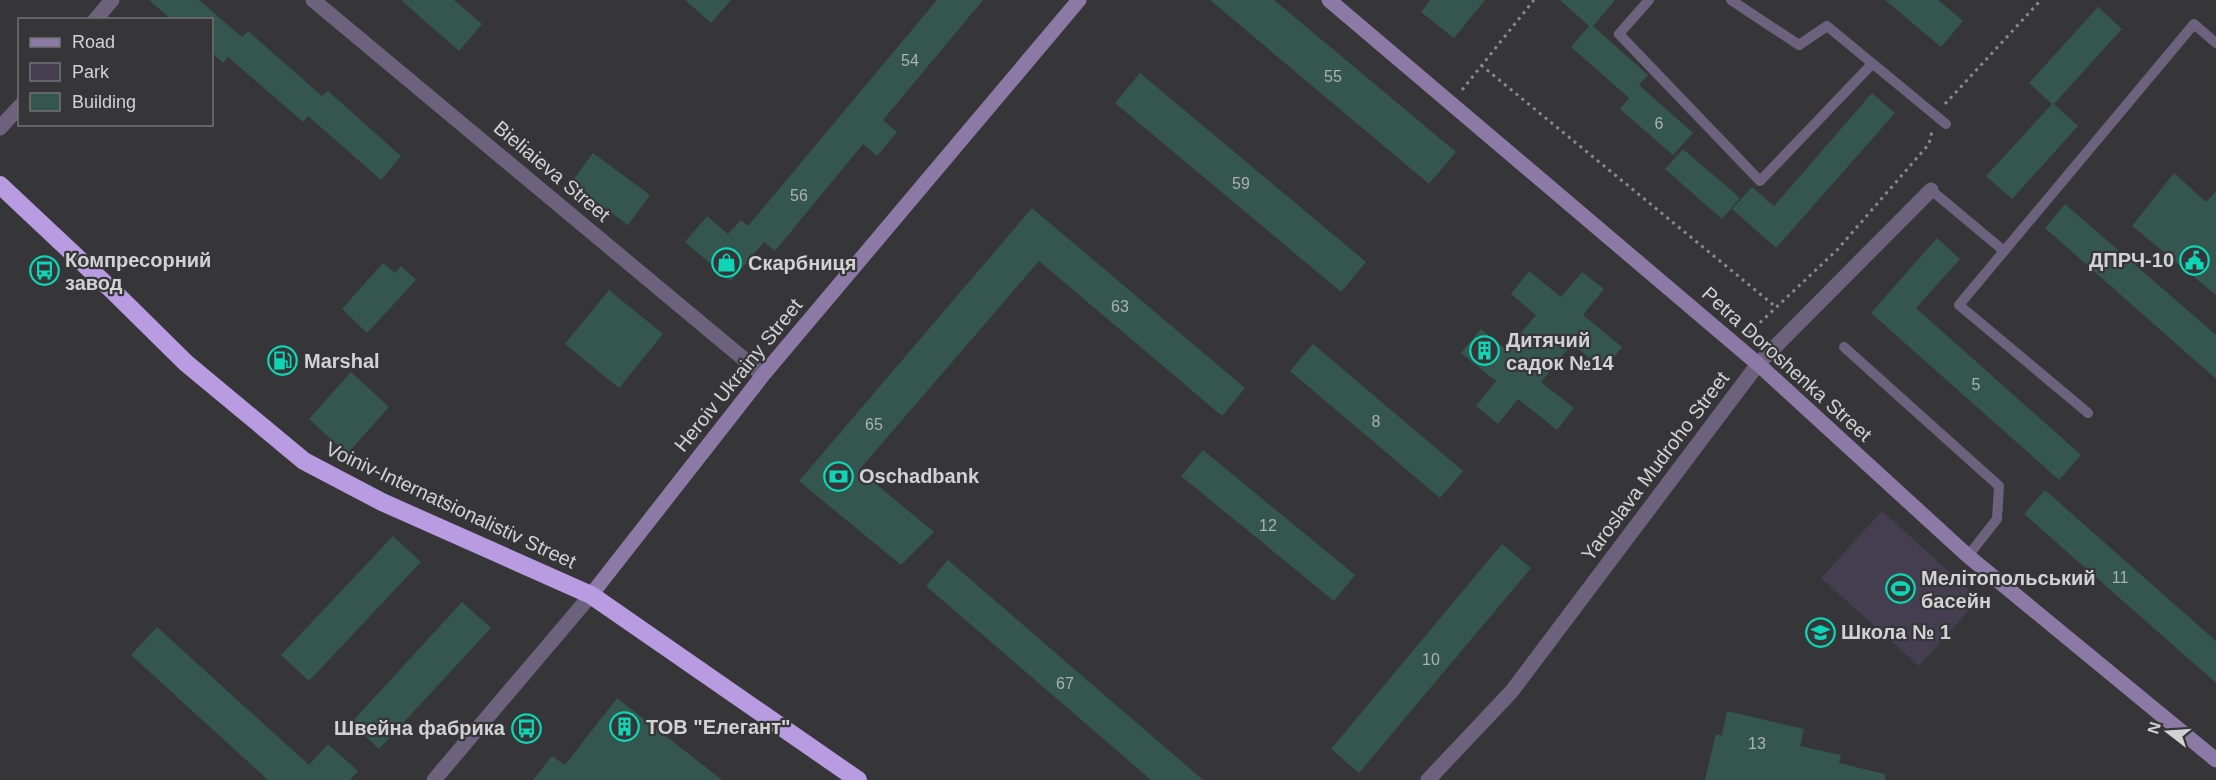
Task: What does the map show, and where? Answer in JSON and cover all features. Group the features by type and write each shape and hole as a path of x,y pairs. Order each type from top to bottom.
{"highway":[{"name":"Voiniv-Internatsionalistiv Street","path":"0,185 186,363 304,461 382,502 591,595 858,780"}],"street":[{"path":"97,18 112,0"},
{"name":"Bieliaieva Street","path":"313,0 763,375"},
{"name":"Heroiv Ukrainy Street","path":"434,780 591,595 763,375 1079,0"},
{"name":"Petra Doroshenka Street","path":"1329,0 1758,364 1968,556 2216,760"},
{"path":"0,128 18,107"},
{"name":"Yaroslava Mudroho Street","path":"1428,780 1501,705 1758,364 1930,190"}],"lane":[{"path":"1649,0 1619,34 1760,181 1872,64"},
{"path":"1731,0 1799,45 1827,26 1946,124"},
{"path":"2088,413 1959,305 2193,24 2216,43"},
{"path":"1930,190 2004,251"},
{"path":"1844,347 1999,486 1996,519 1968,556"}],"path":[{"path":"1461,91 1534,0"},
{"path":"1935,116 2041,0"},
{"path":"1481,65 1776,307"},
{"path":"1747,334 1837,250 1929,144"}],"green space":[{"name":"Мелітопольський басейн","path":"1882,511 1979,599 1919,666 1821,578"}],"building":[{"path":"149,0 199,0 242,37 248,31 322,96 328,91 401,156 381,180 308,116 303,122 228,57 223,63 213,54 213,18 170,18"},
{"path":"401,0 454,0 482,24 459,51"},
{"path":"685,0 731,0 711,23"},
{"path":"937,0 983,0 883,120 897,132 877,156 863,144 775,251 764,242 731,281 685,242 707,216 728,234 741,220 748,226"},
{"path":"1210,0 1274,0 1456,152 1429,184"},
{"path":"1430,0 1485,0 1454,38 1421,12"},
{"path":"1560,0 1615,0 1593,26 1648,75 1639,85 1693,133 1673,155 1620,109 1629,98 1571,47 1589,26"},
{"path":"1885,0 1938,0 1963,21 1941,47"},
{"path":"2098,7 2122,29 2054,104 2078,126 2012,199 1986,176 2052,104 2029,83"},
{"path":"1140,73 1366,262 1341,292 1115,103"},
{"path":"1872,93 1895,113 1776,248 1732,209 1752,187 1774,206"},
{"path":"1683,149 1740,198 1722,219 1665,169"},
{"path":"593,153 650,195 628,225 571,183"},
{"name":"ДПРЧ-10","path":"2174,173 2206,202 2216,191 2216,295 2132,226"},
{"path":"2065,204 2216,335 2216,379 2045,228"},
{"path":"1032,208 1245,388 1222,416 1039,261 859,470 934,532 901,565 799,481"},
{"path":"1937,238 1960,259 1916,308 2081,455 2059,480 1871,313"},
{"path":"383,263 395,273 401,266 416,280 367,333 342,309"},
{"name":"Дитячий садок №14","path":"1529,271 1561,297 1582,272 1604,289 1583,315 1622,347 1604,370 1572,344 1541,382 1574,408 1557,430 1518,399 1498,424 1476,406 1496,381 1461,353 1481,329 1507,350 1536,315 1511,294"},
{"path":"609,290 663,334 619,388 565,344"},
{"path":"1313,344 1463,471 1440,498 1290,371"},
{"path":"351,372 389,407 347,454 309,419"},
{"path":"1203,450 1355,575 1334,601 1181,476"},
{"path":"2045,490 2216,641 2216,683 2024,514"},
{"path":"393,536 421,562 309,681 281,655"},
{"path":"1502,544 1531,568 1359,773 1331,749"},
{"path":"948,560 1203,780 1151,780 926,586"},
{"path":"462,602 491,628 379,749 351,723"},
{"path":"157,627 309,765 328,744 358,771 350,780 268,780 131,655"},
{"name":"ТОВ \"Елегант\"","path":"617,698 722,780 533,780 552,756 565,765"},
{"path":"1727,711 1804,729 1800,746 1841,755 1839,763 1885,774 1885,780 1705,780 1716,734 1722,736"}],"place":[{"name":"ДПРЧ-10","path":"2195,260"},
{"name":"Скарбниця","path":"727,263"},
{"name":"Компресорний завод","path":"44,271"},
{"name":"Дитячий садок №14","path":"1485,351"},
{"name":"Marshal","path":"283,361"},
{"name":"Oschadbank","path":"838,476"},
{"name":"Мелітопольський басейн","path":"1900,589"},
{"name":"Школа № 1","path":"1820,632"},
{"name":"ТОВ \"Елегант\"","path":"625,727"},
{"name":"Швейна фабрика","path":"526,728"}]}
